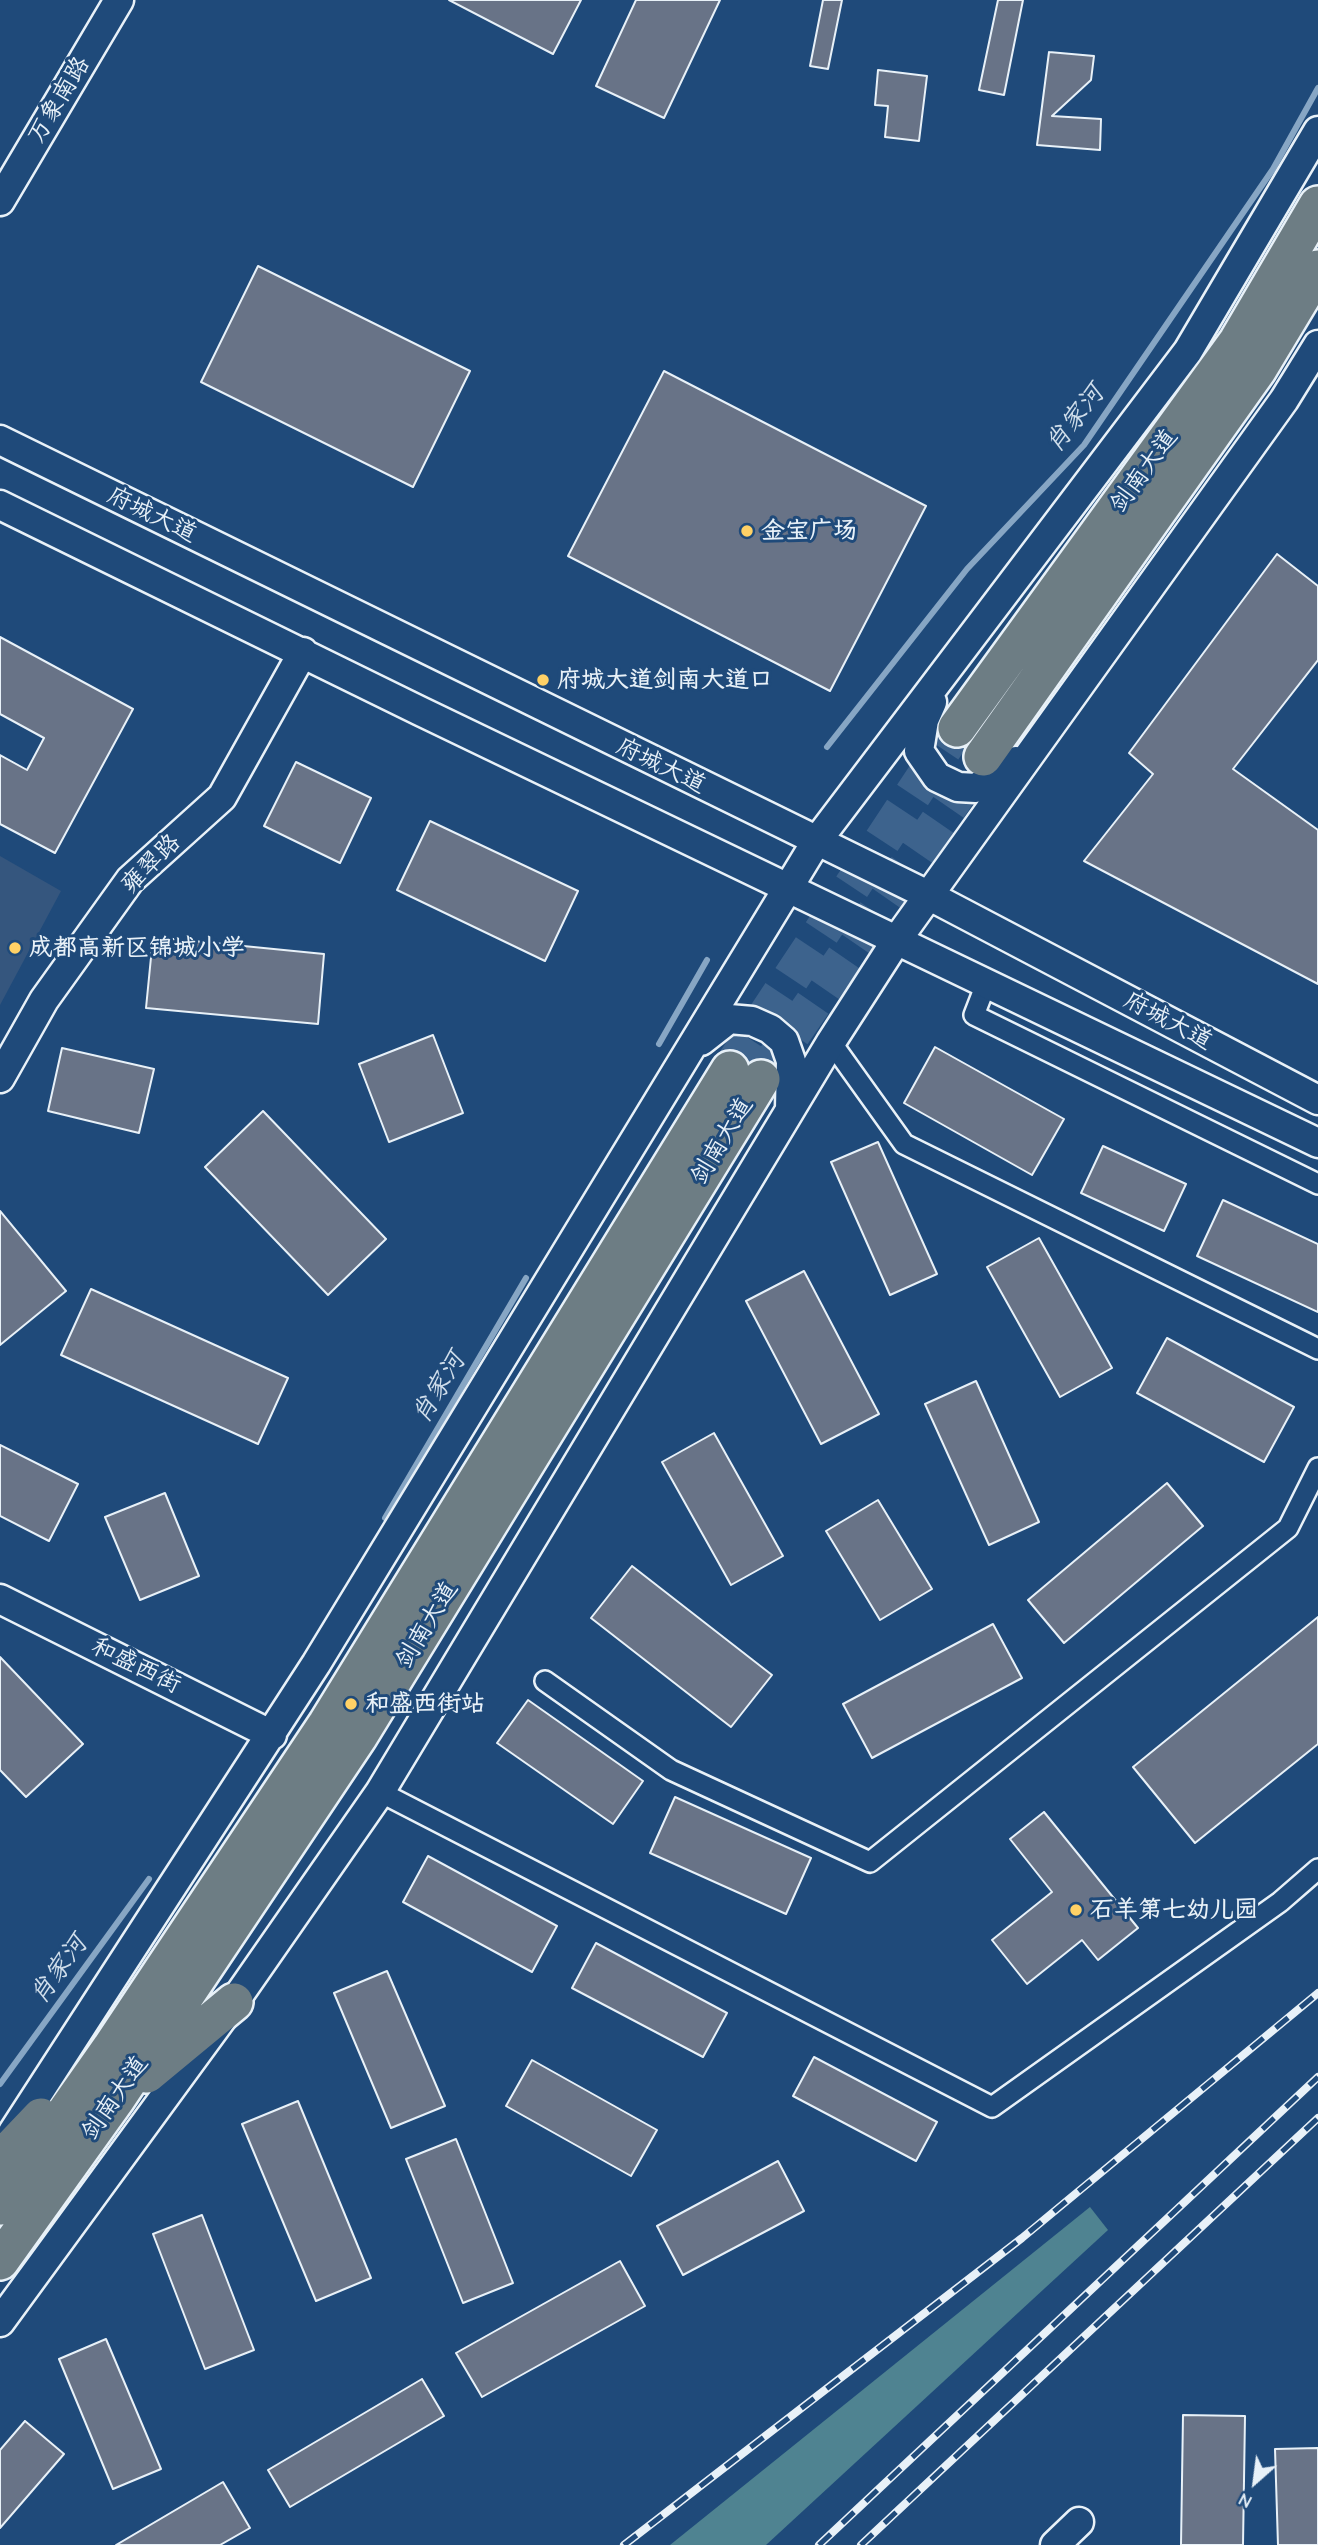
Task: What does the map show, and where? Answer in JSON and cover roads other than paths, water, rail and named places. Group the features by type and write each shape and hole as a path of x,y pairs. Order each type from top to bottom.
{"highway":[{"name":"剑南大道","path":"957,728 1238,341 1318,205"},
{"name":"剑南大道","path":"983,757 1258,369 1318,269"},
{"name":"剑南大道","path":"0,2206 111,2048 327,1724 745,1075 358,1737 116,2099 0,2261"},
{"path":"116,2099 234,2002"},
{"path":"0,2160 111,2048"}],"main road":[{"name":"万象南路","path":"0,201 119,0"},
{"path":"0,2151 272,1735 816,842 944,677 1188,351 1315,140"},
{"path":"0,2322 234,2002 380,1792 789,1111 895,941 1284,400 1318,345"},
{"name":"府城大道","path":"0,440 928,895 1318,1100"},
{"name":"府城大道","path":"0,505 895,941 1318,1143"},
{"name":"雍翠路","path":"0,1078 44,1000 130,880 222,797 303,652"},
{"path":"944,677 924,720 919,751 937,778 958,787 976,788 1037,745"},
{"path":"684,1056 729,1019 752,1021 770,1029 783,1041 791,1061 789,1111"},
{"name":"和盛西街","path":"0,1599 272,1735"},
{"path":"1055,2545 1079,2522"}],"street":[{"path":"986,984 974,1015 1318,1184"},
{"path":"831,1042 905,1144 1318,1349"},
{"path":"545,1681 671,1770 870,1862 1288,1528 1318,1468"},
{"path":"380,1792 992,2107 1280,1902 1318,1869"}],"waterway":[{"name":"肖家河","path":"827,747 967,569 1084,445 1273,169 1318,88"},
{"name":"肖家河","path":"659,1044 707,960"},
{"name":"肖家河","path":"385,1518 526,1278"},
{"name":"肖家河","path":"0,2084 149,1879"}],"tunnel":[{"path":"730,1070 957,728"},
{"path":"761,1079 983,757"}],"railway":[{"path":"624,2545 1022,2238 1318,1993"},
{"path":"819,2545 1318,2077"},
{"path":"861,2545 1318,2118"}],"place":[{"name":"金宝广场","path":"747,531"},
{"name":"府城大道剑南大道口","path":"543,680"},
{"name":"成都高新区锦城小学","path":"15,948"},
{"name":"和盛西街站","path":"351,1704"},
{"name":"石羊第七幼儿园","path":"1076,1910"}]}
